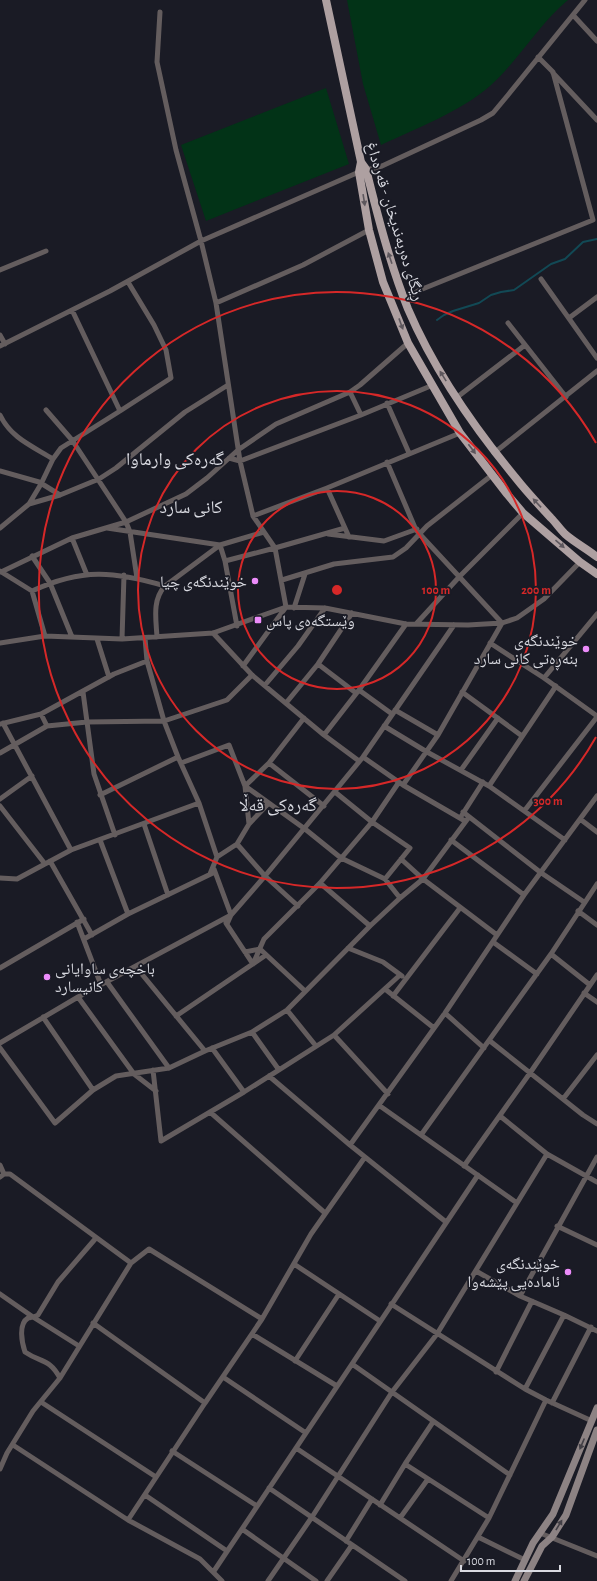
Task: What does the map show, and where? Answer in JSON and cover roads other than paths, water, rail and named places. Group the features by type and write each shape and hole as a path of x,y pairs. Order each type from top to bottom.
{"main road":[{"name":"ڕێگای دەربەندیخان - قەرەداغ","path":"326,0 363,171 384,240 405,299 425,343 451,390 494,453 565,534 597,557"},
{"path":"363,171 369,230 383,282 408,343 460,433 523,513 580,562 597,574"},
{"path":"438,395 446,397 451,393 451,390"},
{"path":"448,412 459,402"}],"street":[{"path":"0,335 2,345 128,282 201,241 363,171 382,166 403,157 482,120 493,113 585,0"},
{"path":"160,12 157,62 176,150 216,303 240,461 253,516 275,548 286,607 243,666"},
{"path":"573,15 597,41"},
{"path":"538,57 597,120"},
{"path":"405,299 420,290 593,220 553,72"},
{"path":"216,303 303,265 369,230"},
{"path":"0,270 46,251"},
{"path":"541,279 597,358"},
{"path":"0,528 29,504 42,484 52,459 61,448 171,378 166,350 154,325 128,282"},
{"path":"568,318 597,297"},
{"path":"72,310 120,411"},
{"path":"508,323 566,397"},
{"path":"1,571 72,538 126,522 186,494 238,450 276,424 350,392 366,381 408,343"},
{"path":"459,402 525,345"},
{"path":"494,453 597,371"},
{"path":"29,504 60,495 99,479 116,468 185,412 228,385"},
{"path":"229,458 240,461 361,415 433,385"},
{"path":"350,392 361,415"},
{"path":"387,403 409,454"},
{"path":"46,410 72,440 126,522 130,532 137,578"},
{"path":"0,415 6,426 13,434 52,459"},
{"path":"253,516 460,433"},
{"path":"387,462 418,532 502,623"},
{"path":"0,471 42,484 60,495"},
{"path":"282,580 334,564 393,557 402,551 418,532 492,475"},
{"path":"326,488 349,537"},
{"path":"416,624 460,576 523,513"},
{"path":"105,528 220,545"},
{"path":"225,561 345,528"},
{"path":"157,637 156,606 159,594 165,586 220,545 264,532"},
{"path":"325,534 384,541 418,532"},
{"path":"72,538 87,575"},
{"path":"220,545 225,561 237,626"},
{"path":"32,556 50,582 72,637"},
{"path":"0,643 45,636 122,639 213,633 237,626 286,607 326,608 406,624 502,623 517,618 544,599 580,562"},
{"path":"0,565 1,571 32,591 45,636"},
{"path":"294,608 305,574"},
{"path":"32,591 50,582 87,575 124,576 165,586"},
{"path":"122,639 124,576"},
{"path":"265,685 298,646 326,608"},
{"path":"286,703 318,664 352,613"},
{"path":"544,678 597,614"},
{"path":"252,964 264,939 320,883 372,822 401,783 427,752 502,623"},
{"path":"324,735 358,691 406,624"},
{"path":"0,1043 78,997 226,922 324,806 361,759 454,624"},
{"path":"213,633 252,675 324,735 459,818 467,819"},
{"path":"145,638 147,661 164,721 178,758 199,803 217,857"},
{"path":"97,639 109,677"},
{"path":"490,643 556,686 597,716 525,810"},
{"path":"71,850 15,744 1,724 41,714 109,677 147,661"},
{"path":"318,664 358,691 438,735"},
{"path":"0,754 47,726 87,722 164,721 227,700 252,675"},
{"path":"489,786 556,686"},
{"path":"83,692 94,774 115,835"},
{"path":"462,692 522,736"},
{"path":"41,714 47,726"},
{"path":"245,786 269,763 304,718"},
{"path":"461,770 498,718"},
{"path":"384,726 427,752 483,782 525,810 564,840"},
{"path":"181,763 229,745 245,786 249,824"},
{"path":"100,795 178,758"},
{"path":"269,763 324,806"},
{"path":"0,799 32,776"},
{"path":"461,827 459,818 483,782"},
{"path":"245,786 268,804 305,828 341,858 385,879 400,898"},
{"path":"335,792 372,822 410,848 385,879"},
{"path":"350,1145 380,1106 445,1013 540,872 597,796"},
{"path":"0,878 17,879 71,850 199,803"},
{"path":"231,915 213,873 213,866 217,857 237,844 249,824 268,804"},
{"path":"0,806 45,864"},
{"path":"463,812 467,819 584,902"},
{"path":"0,1048 54,1123 93,1090 116,1076 169,1068 205,1051 252,1032 287,1010 370,926 423,879 467,819"},
{"path":"580,819 597,832"},
{"path":"144,824 168,895"},
{"path":"100,840 128,914"},
{"path":"451,840 524,895"},
{"path":"237,844 265,876 298,906"},
{"path":"401,859 423,879 497,935"},
{"path":"50,861 92,935"},
{"path":"84,939 128,914 213,873"},
{"path":"320,883 370,926"},
{"path":"421,1135 537,974 597,884"},
{"path":"393,996 460,908"},
{"path":"578,911 597,924"},
{"path":"0,968 84,919"},
{"path":"77,922 101,985"},
{"path":"226,922 252,964"},
{"path":"493,942 537,974"},
{"path":"348,948 383,962 406,979"},
{"path":"245,952 260,949"},
{"path":"260,949 305,991"},
{"path":"551,954 590,985"},
{"path":"176,1016 266,955"},
{"path":"136,967 205,1051"},
{"path":"393,996 395,971"},
{"path":"464,1166 530,1073 597,974"},
{"path":"153,1070 161,1141 244,1092 334,1035 400,975"},
{"path":"107,982 169,1068"},
{"path":"385,990 434,1028"},
{"path":"584,993 597,1002"},
{"path":"78,997 134,1074 156,1091"},
{"path":"287,1010 316,1046"},
{"path":"445,1013 484,1048"},
{"path":"43,1017 93,1090"},
{"path":"252,1032 279,1070"},
{"path":"334,1035 388,1094"},
{"path":"490,1041 583,1116 597,1124"},
{"path":"212,1048 244,1092"},
{"path":"563,1099 597,1055"},
{"path":"268,1076 350,1145 446,1222"},
{"path":"380,1106 517,1203"},
{"path":"210,1112 325,1213"},
{"path":"500,1116 547,1154 597,1182"},
{"path":"268,1581 312,1517 392,1392 437,1334 547,1154"},
{"path":"128,1520 172,1451 262,1319 311,1234 365,1157"},
{"path":"520,1296 557,1226 597,1157"},
{"path":"0,1165 2,1176 10,1174 131,1263"},
{"path":"214,1571 478,1175"},
{"path":"557,1226 597,1245"},
{"path":"60,1378 56,1370 49,1363 25,1352 22,1344 22,1328 28,1319 38,1315 58,1282 96,1238"},
{"path":"0,1469 7,1453 33,1411 60,1378 131,1263 149,1249 262,1319"},
{"path":"294,1264 380,1321"},
{"path":"476,1271 520,1296 564,1314 597,1331"},
{"path":"0,1294 79,1346"},
{"path":"295,1360 339,1294"},
{"path":"496,1372 532,1300"},
{"path":"391,1304 525,1389 592,1421"},
{"path":"525,1389 564,1314"},
{"path":"93,1324 205,1403"},
{"path":"552,1403 590,1327"},
{"path":"252,1334 337,1386"},
{"path":"352,1364 510,1475"},
{"path":"223,1377 306,1433"},
{"path":"451,1581 489,1518 546,1400"},
{"path":"41,1402 156,1477"},
{"path":"515,1581 533,1543 551,1517 597,1408"},
{"path":"380,1505 433,1422"},
{"path":"525,1581 542,1546 552,1537 566,1515 594,1445 597,1430"},
{"path":"13,1445 128,1520 200,1559 214,1571 222,1581"},
{"path":"296,1448 464,1561"},
{"path":"172,1451 258,1506"},
{"path":"405,1464 489,1518"},
{"path":"400,1518 428,1479"},
{"path":"269,1488 405,1581"},
{"path":"145,1495 227,1551"},
{"path":"346,1540 372,1499"},
{"path":"242,1529 316,1581"},
{"path":"540,1533 597,1556"},
{"path":"478,1537 525,1560"},
{"path":"327,1581 352,1545"}],"waterway":[{"path":"437,320 453,311 479,303 491,295 514,290 551,264 565,259 583,242 597,239"}],"place":[{"name":"خوێندنگەی چیا","path":"255,581"},
{"name":"وێستگەەی پاس","path":"258,620"},
{"name":"خوێندنگەی بنەڕەتی کانی سارد","path":"586,649"},
{"name":"باخچەی ساوایانی کانیسارد","path":"47,977"},
{"name":"خوێندنگەی ئامادەیی پێشەوا","path":"568,1272"}],"district":[{"name":"گەرەکی وارماوا","path":"175,459"},
{"name":"کانی سارد","path":"191,507"},
{"name":"گەرەکی قەڵا","path":"278,805"}]}
